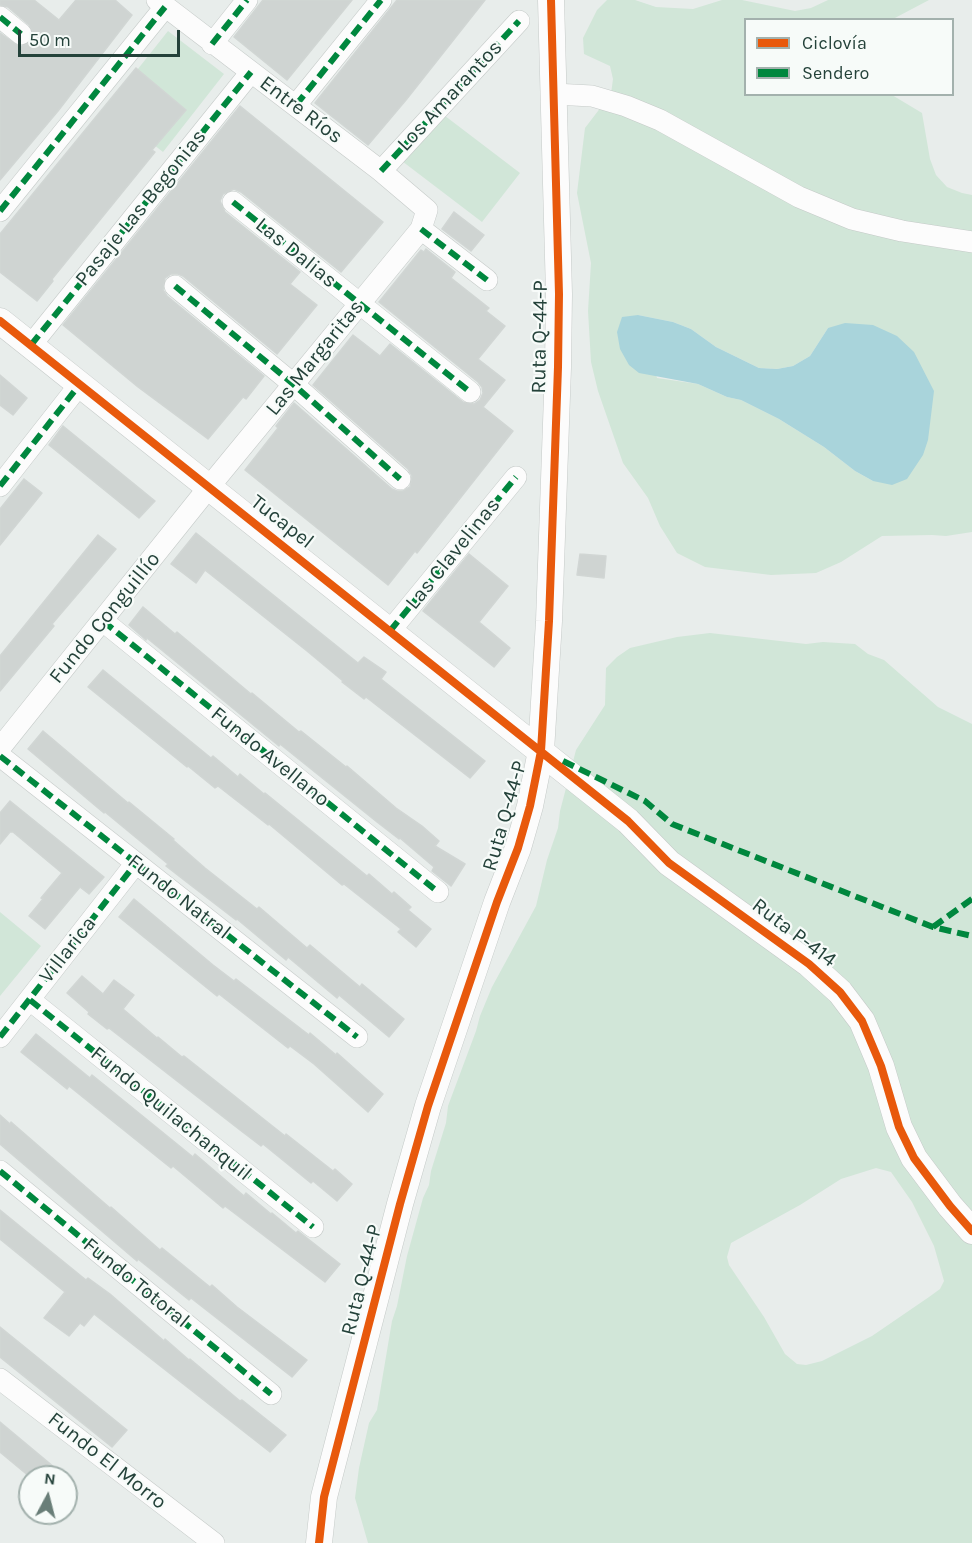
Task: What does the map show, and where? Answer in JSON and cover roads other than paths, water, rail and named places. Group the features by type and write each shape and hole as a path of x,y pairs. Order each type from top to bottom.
{"street":[{"path":"212,44 248,0"},
{"path":"296,105 381,0"},
{"name":"Ruta Q-44-P","path":"319,1543 324,1497 400,1204 431,1096 518,848 531,806 541,751 548,632 559,294 551,0"},
{"path":"0,211 161,3"},
{"name":"Entre Ríos","path":"161,3 381,171 427,210 421,229"},
{"path":"0,17 21,34"},
{"name":"Los Amarantos","path":"381,171 519,21"},
{"name":"Pasaje Las Begonias","path":"31,345 251,72"},
{"path":"554,94 592,96 626,106 660,120 798,197 852,219 902,231 972,242"},
{"name":"Las Dalias","path":"233,202 470,392"},
{"path":"421,229 487,280"},
{"name":"Las Margaritas","path":"209,487 421,229"},
{"path":"175,286 293,384 400,480"},
{"name":"Tucapel","path":"0,321 541,751"},
{"path":"0,486 80,384"},
{"name":"Las Clavelinas","path":"390,631 516,477"},
{"name":"Fundo Conguillío","path":"0,748 209,487"},
{"name":"Fundo Avellano","path":"103,621 438,892"},
{"name":"Ruta P-414","path":"541,751 628,821 669,863 809,964 840,992 862,1021 881,1066 899,1127 914,1158 972,1231"},
{"name":"Fundo Natral","path":"0,756 357,1037"},
{"name":"Villarica","path":"0,1037 136,863"},
{"name":"Fundo Quilachanquil","path":"30,1000 313,1227"},
{"name":"Fundo Totoral","path":"0,1171 271,1394"},
{"name":"Fundo El Morro","path":"0,1378 214,1543"}],"water":[{"path":"638,315 673,322 691,329 716,347 759,368 777,369 793,366 810,356 828,328 845,323 873,325 897,336 914,352 934,391 928,440 923,455 907,479 892,485 873,481 779,419 741,400 727,397 698,384 639,373 629,365 620,349 617,332 622,317"}]}
